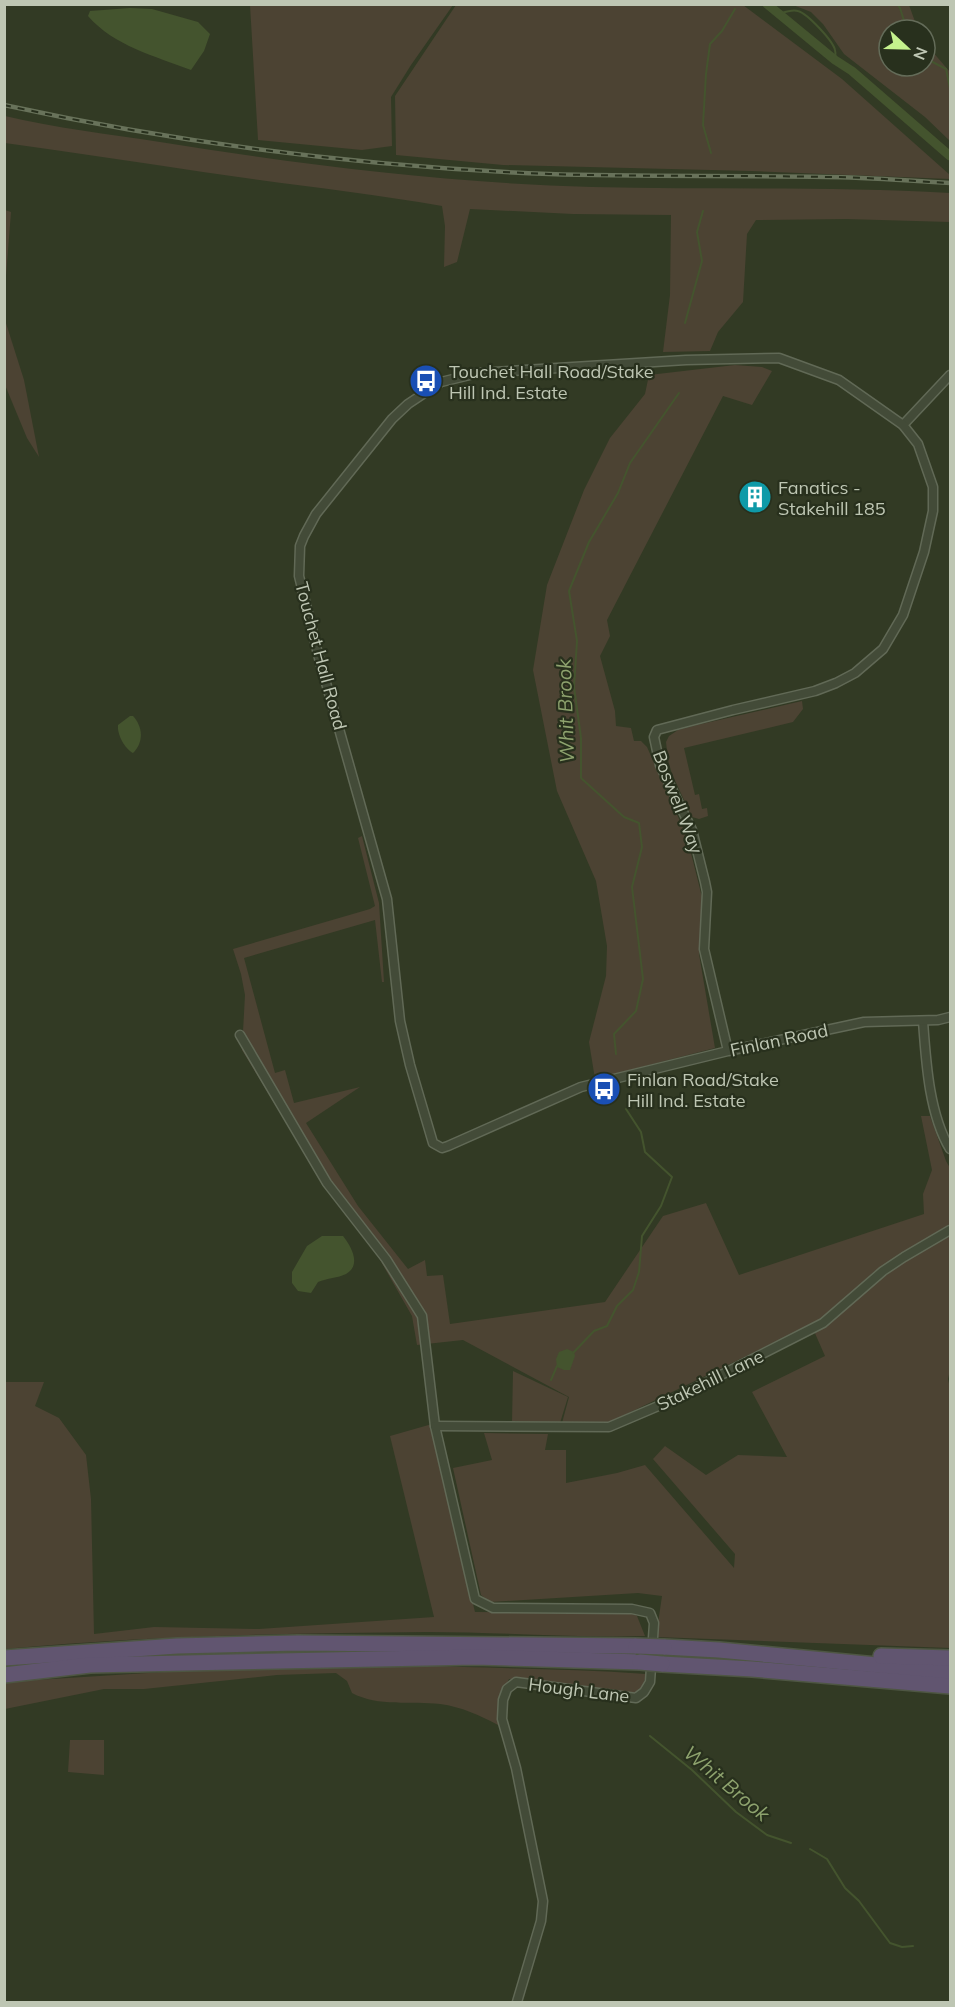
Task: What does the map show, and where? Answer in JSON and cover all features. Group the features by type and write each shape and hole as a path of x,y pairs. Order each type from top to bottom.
{"highway":[{"path":"4,1658 177,1646 298,1642 636,1646 951,1658"},
{"path":"719,1650 951,1672"},
{"path":"4,1675 90,1665 463,1657 640,1662 951,1686"},
{"path":"752,1669 951,1696"}],"street":[{"name":"Touchet Hall Road","path":"437,1146 431,1139 400,1021 391,924 385,891 300,585 300,546 316,514 392,419 408,404 441,382 478,373 686,360 779,358 839,380 903,425 918,444 933,487 933,511 924,552 903,615 883,649 855,673 815,691 657,730"},
{"path":"903,425 951,375"},
{"name":"Boswell Way","path":"657,730 654,737 660,765 692,830 705,882 707,892 704,949 728,1051"},
{"name":"Finlan Road","path":"437,1146 442,1148 448,1146 581,1087 728,1051 864,1022 923,1021 951,1017"},
{"path":"923,1021 925,1050 935,1108 942,1132 951,1149"},
{"path":"240,1035 327,1183 386,1258 423,1316 435,1426"},
{"name":"Stakehill Lane","path":"435,1426 609,1427 670,1401 823,1323 883,1271 951,1230"},
{"name":"Hough Lane","path":"435,1426 475,1599 493,1608 632,1609 650,1613 654,1623 650,1682 644,1692 636,1698 516,1683 507,1689 503,1700 502,1719 516,1768 543,1901 541,1921 517,2002"}],"shaded area":[{"path":"250,4 453,5 391,97 392,146 362,150 258,140"},
{"path":"456,5 743,5 842,79 950,175 950,179 503,165 396,155 395,96"},
{"path":"793,5 909,5 914,18 877,18 877,78 937,78 937,57 950,72 950,141 925,117 844,54 823,24 811,12"},
{"path":"152,9 198,22 210,34 204,51 191,70 123,43 98,26 88,16 90,11"},
{"path":"5,116 267,158 375,172 483,182 592,187 950,193 950,222 846,219 756,220 747,234 743,302 718,332 710,351 663,352 670,295 671,215 573,214 470,209 457,262 444,267 445,226 442,206 5,143"},
{"path":"4,210 11,212 5,289"},
{"path":"5,320 24,380 39,457 27,438 5,385"},
{"path":"735,365 762,367 772,371 752,405 723,396 607,620 610,636 600,656 615,711 616,726 631,728 634,741 641,741 647,747 687,837 702,897 699,954 715,1048 595,1079 589,1042 606,976 607,946 596,881 557,791 533,670 547,585 584,490 610,438 645,394 649,375"},
{"path":"802,701 803,709 793,722 684,748 695,795 699,794 702,809 707,808 708,816 699,819 692,817 668,760 666,742 669,736 678,730 697,725"},
{"path":"130,716 136,720 141,734 137,749 133,753 122,741 118,729 118,725"},
{"path":"362,836 379,903 384,982 382,982 375,920 244,958 275,1073 285,1070 294,1103 360,1087 306,1123 358,1206 408,1269 425,1260 427,1276 443,1275 450,1324 605,1302 663,1216 706,1203 739,1275 924,1214 923,1194 932,1170 921,1116 930,1116 950,1168 950,1224 875,1271 821,1320 606,1424 562,1423 569,1397 463,1340 417,1345 412,1316 375,1251 320,1179 242,1050 245,995 233,949 375,906 358,838"},
{"path":"950,1235 950,1370 948,1379 950,1388 950,1648 656,1637 662,1596 638,1593 490,1602 481,1595 453,1468 492,1460 484,1433 548,1434 545,1450 566,1450 566,1483 645,1465 734,1568 735,1554 653,1459 665,1446 706,1475 738,1455 787,1457 752,1392 825,1356 814,1331 898,1266"},
{"path":"322,1236 343,1236 354,1255 353,1266 346,1274 318,1282 311,1293 298,1291 292,1283 292,1272 307,1246"},
{"path":"567,1349 574,1352 575,1356 570,1370 564,1370 557,1367 556,1359 559,1352"},
{"path":"513,1371 568,1397 560,1423 512,1423"},
{"path":"5,1382 44,1382 35,1406 59,1418 86,1455 91,1499 94,1634 154,1627 259,1629 434,1617 390,1436 432,1424 438,1461 475,1612 632,1613 637,1616 645,1636 427,1632 321,1633 163,1638 5,1649"},
{"path":"417,1665 646,1674 643,1688 632,1694 509,1679 499,1700 498,1725 448,1705 384,1702 362,1697 352,1693 347,1681 336,1673 277,1675 144,1689 104,1689 5,1709 4,1682 227,1668"},
{"path":"70,1740 104,1740 104,1775 68,1772"}],"waterway":[{"path":"767,4 835,60 852,71 950,156"},
{"path":"897,4 903,18"},
{"name":"Whit Brook","path":"711,153 703,125 710,44 722,31 735,9"},
{"path":"779,14 796,10 808,17 833,46 835,60"},
{"path":"937,64 946,69 950,88"},
{"name":"Whit Brook","path":"685,323 702,261 697,232 703,211"},
{"name":"Whit Brook","path":"616,1054 614,1034 636,1011 643,979 632,887 642,847 639,823 624,817 581,778 581,738 574,687 577,641 569,591 589,542 618,493 630,463 679,393"},
{"name":"Whit Brook","path":"573,1353 594,1331 607,1326 617,1306 633,1290 639,1272 642,1236 661,1206 672,1177 645,1152 641,1132 626,1109"},
{"name":"Whit Brook","path":"551,1380 557,1366"},
{"name":"Whit Brook","path":"650,1736 692,1770 736,1812 767,1835 791,1843"},
{"name":"Whit Brook","path":"810,1849 827,1859 845,1888 859,1901 890,1943 902,1947 913,1946"}],"railway":[{"path":"4,105 207,142 275,152 412,166 549,174 842,177 950,183"}],"place":[{"name":"Touchet Hall Road/Stake Hill Ind. Estate","path":"426,381"},
{"name":"Fanatics - Stakehill 185","path":"755,497"},
{"name":"Finlan Road/Stake Hill Ind. Estate","path":"604,1089"}]}
